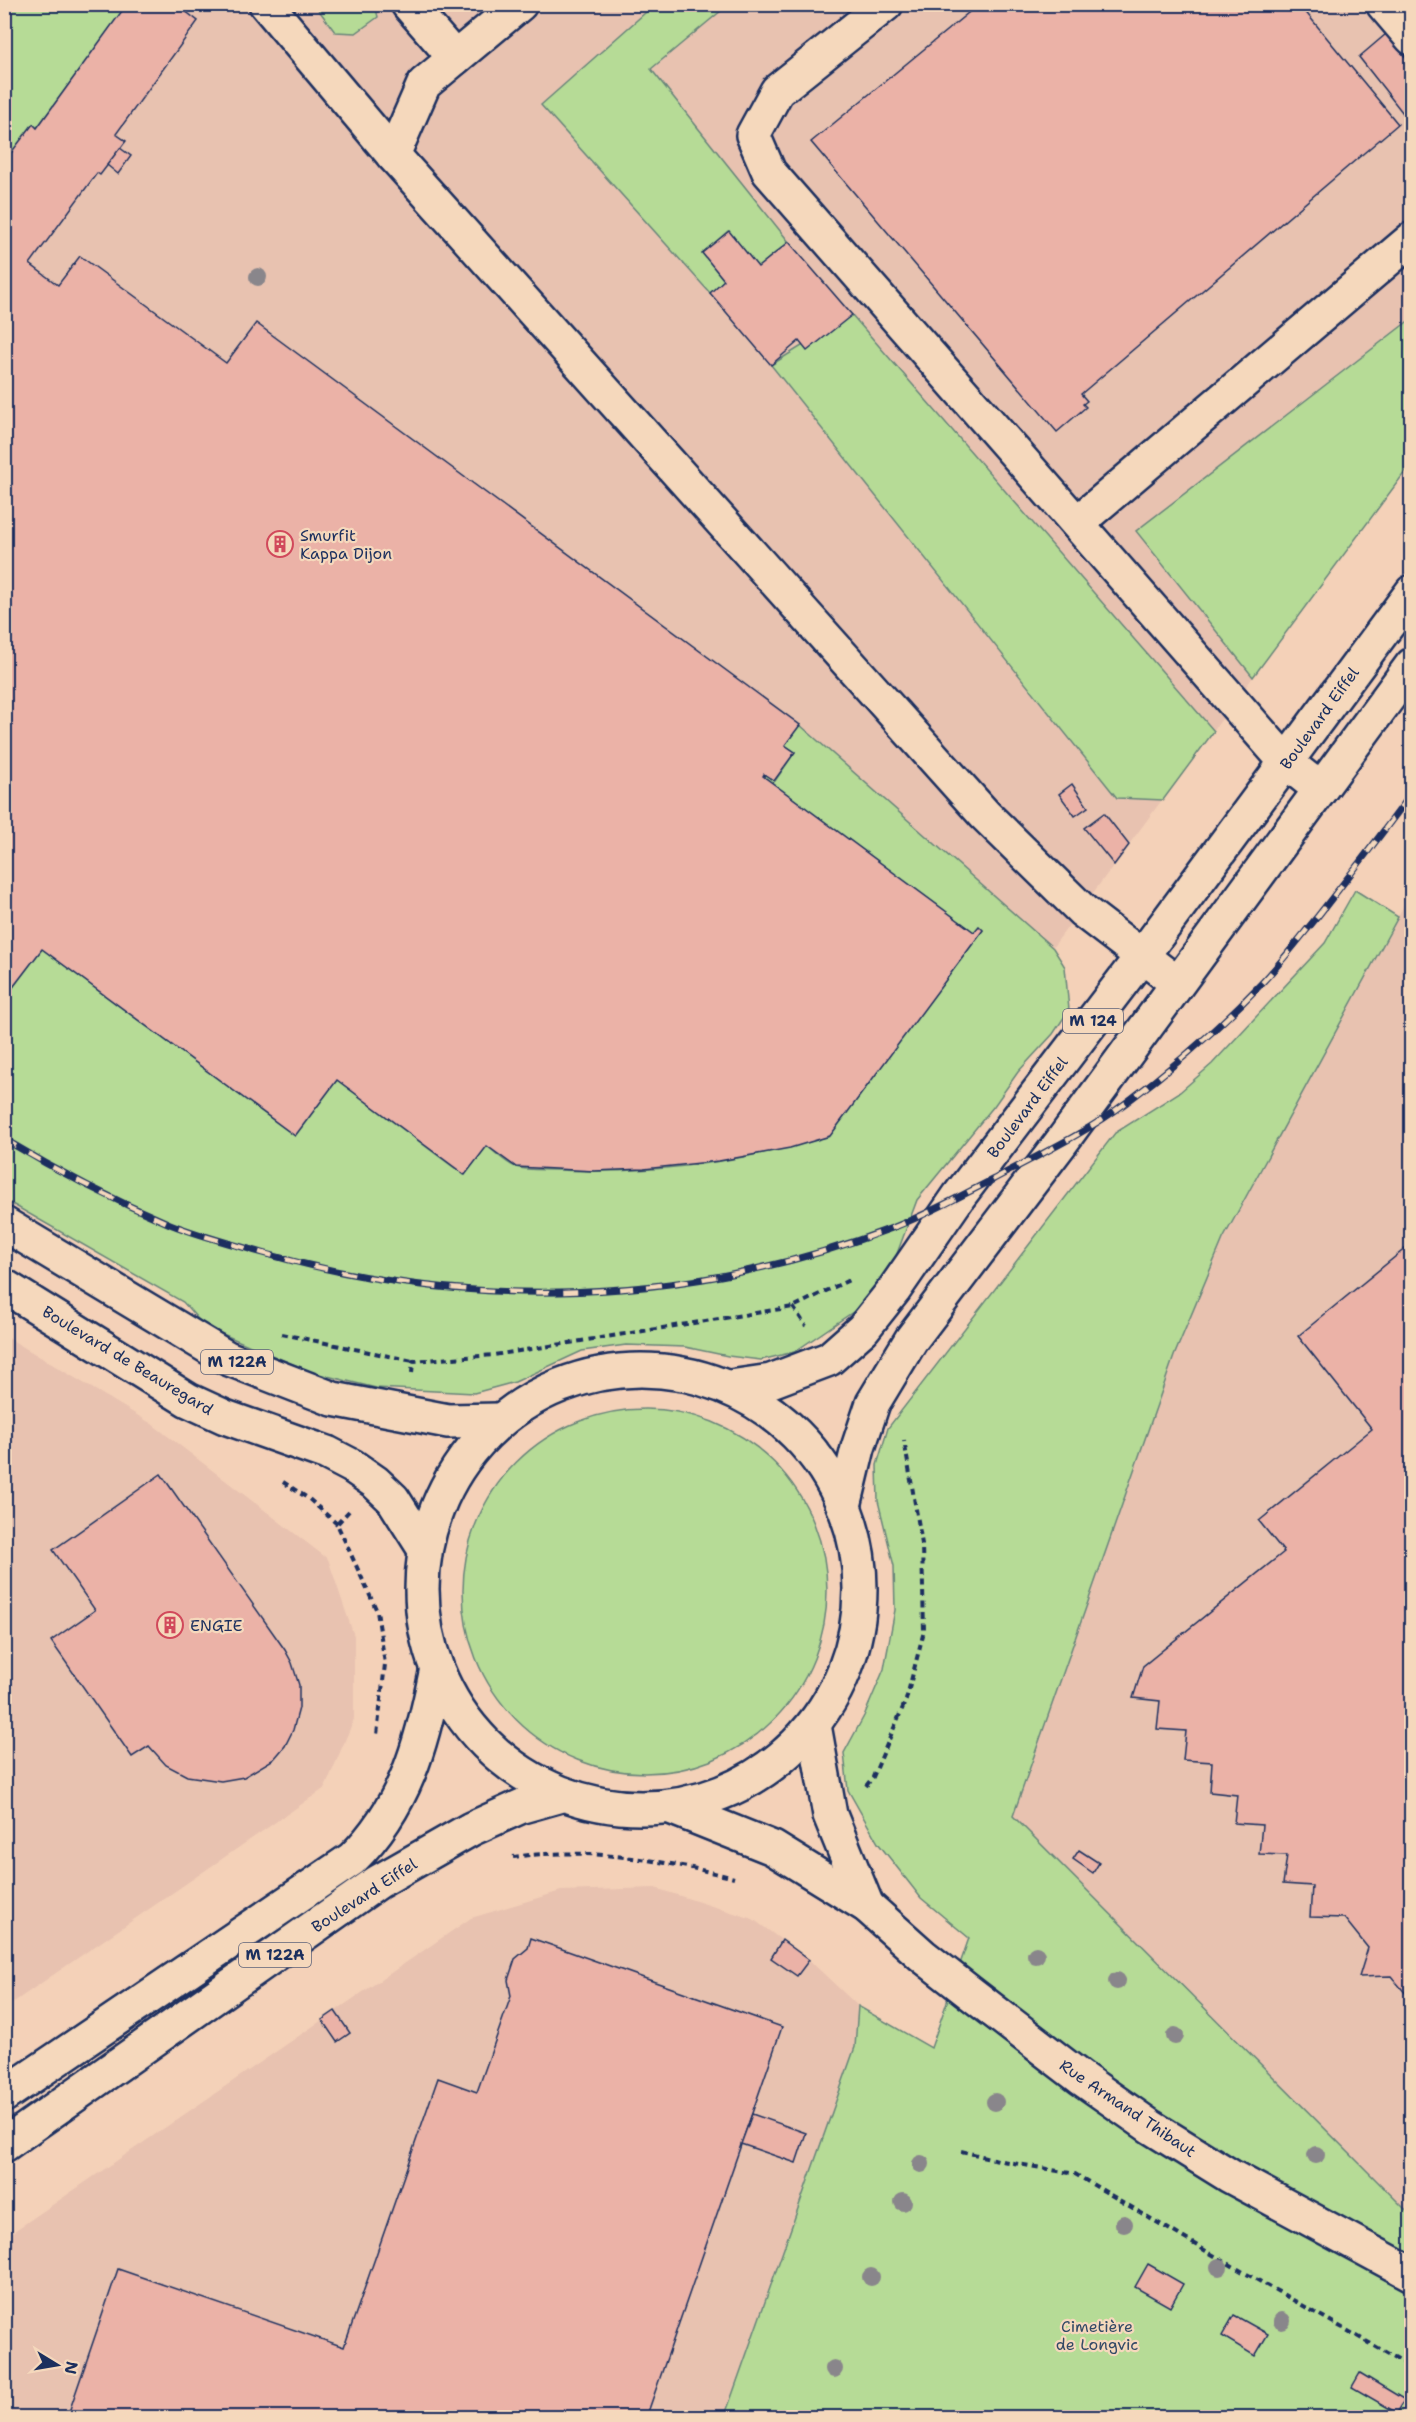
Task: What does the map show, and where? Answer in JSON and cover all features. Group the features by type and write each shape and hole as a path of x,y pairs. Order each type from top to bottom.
{"main road":[{"path":"266,4 393,155 985,815 1083,911 1177,982"},
{"path":"408,4 455,58"},
{"path":"393,155 424,84 520,4"},
{"path":"886,4 777,91 753,135 770,172 1286,762 1320,789"},
{"path":"1383,4 1412,38"},
{"path":"1077,523 1412,239"},
{"name":"Boulevard Eiffel","path":"730,1387 771,1381 829,1359 863,1329 894,1290 959,1196 1142,956 1412,592"},
{"name":"M 124","path":"844,1506 858,1448 873,1403 911,1340 1060,1144 1412,665"},
{"name":"M 122A","path":"4,1224 227,1358 333,1399 405,1414 448,1420 499,1420"},
{"name":"Boulevard de Beauregard","path":"4,1286 188,1400 225,1417 327,1453 375,1482 393,1499 424,1548"},
{"path":"609,1370 671,1371 730,1387 766,1408 798,1435 825,1469 844,1506 859,1562 859,1620 843,1675 814,1725 751,1780 673,1808 617,1809 561,1795 509,1767 467,1725 436,1673 421,1612 424,1548 450,1478 499,1420 550,1388 609,1370"},
{"name":"M 122A","path":"4,2095 352,1858 374,1838 398,1799 411,1769 427,1722 436,1673"},
{"name":"Rue Armand Thibaut","path":"814,1725 830,1815 867,1906"},
{"name":"Boulevard Eiffel","path":"4,2145 378,1882 471,1829 522,1806 561,1795"},
{"name":"Rue Armand Thibaut","path":"673,1808 772,1848 867,1906 948,1976 1081,2078 1151,2127 1230,2176 1412,2274"}],"path":[{"path":"280,1333 413,1361 494,1355 793,1307 829,1359"},
{"path":"405,1414 413,1361"},
{"path":"830,1815 850,1805 873,1777 906,1700 924,1631 922,1544 902,1424 873,1403"},
{"path":"375,1482 337,1524 377,1611 385,1664 375,1755 411,1769"},
{"path":"471,1829 492,1860 544,1852 598,1856 689,1866 752,1883 772,1848"},
{"path":"961,2151 1075,2174 1230,2265 1412,2367"}],"shaded area":[{"path":"4,5 1411,5 1411,464 869,1195 392,1237 265,1204 5,1083"},
{"path":"1411,892 1411,2215 1013,1816 1174,1356 1223,1239"},
{"path":"5,1336 152,1424 328,1559 354,1636 354,1719 325,1788 5,2008"},
{"path":"655,1888 753,1919 809,1960 858,2006 855,2047 724,2417 5,2417 4,2238 471,1918 561,1891"}],"green space":[{"path":"5,5 127,5 37,128 33,125 5,162"},
{"path":"315,5 375,5 378,17 356,33 335,32"},
{"path":"654,5 728,5 651,69 789,242 758,267 728,231 703,253 724,280 710,293 541,105"},
{"path":"852,315 1214,731 1163,800 1117,798 771,365"},
{"path":"1411,319 1411,464 1253,677 1136,531"},
{"path":"800,725 1053,948 1065,967 1069,1010 1053,1034 1018,1072 994,1106 917,1200 892,1267 869,1301 794,1352 761,1360 685,1347 626,1345 582,1351 515,1382 474,1393 376,1388 311,1372 204,1326 183,1302 5,1200 4,999 42,949 295,1136 337,1080 464,1175 487,1146 516,1167 592,1171 661,1168 729,1160 829,1136 983,930 979,926 974,932 763,776 764,774 775,781 795,752 785,745"},
{"name":"Cimetière de Longvic","path":"1355,890 1398,917 1223,1239 1174,1356 1013,1816 1411,2215 1411,2417 724,2418 855,2047 858,2006 931,2048 969,1938 921,1898 878,1843 848,1790 844,1753 864,1716 884,1669 895,1610 894,1566 878,1501 877,1465 888,1428 1115,1133 1180,1092 1212,1064 1325,943"},
{"path":"645,1409 680,1413 714,1423 746,1440 773,1463 796,1490 813,1522 823,1556 827,1591 823,1626 813,1660 796,1692 773,1719 746,1742 714,1759 680,1769 645,1773 610,1769 576,1759 544,1742 517,1719 494,1692 477,1660 467,1626 463,1591 467,1556 477,1522 494,1490 517,1463 544,1440 576,1423 610,1413"}],"building":[{"name":"Smurfit Kappa Dijon","path":"127,4 176,4 198,21 116,134 126,141 100,175 97,173 30,264 58,285 80,256 226,363 256,323 800,725 785,745 795,752 774,781 764,774 763,776 974,932 979,926 983,930 830,1136 790,1148 719,1161 644,1169 594,1171 516,1167 487,1146 465,1175 337,1080 295,1136 42,949 4,999 4,162 33,124 37,128"},
{"path":"979,4 1299,4 1398,124 1081,394 1087,401 1083,404 1086,407 1057,432 811,142"},
{"path":"1386,34 1412,65 1412,112 1406,117 1359,57"},
{"path":"120,148 131,156 118,174 107,165"},
{"path":"729,231 758,267 789,242 852,315 807,351 799,341 771,365 710,293 724,280 702,253"},
{"path":"1072,784 1088,807 1075,816 1059,794"},
{"path":"1104,813 1129,845 1114,865 1084,828"},
{"path":"1412,1243 1412,2001 1391,1976 1359,1977 1368,1948 1344,1918 1310,1917 1312,1886 1283,1884 1287,1855 1259,1854 1262,1825 1234,1823 1237,1795 1210,1792 1212,1762 1183,1760 1186,1731 1157,1729 1160,1701 1133,1698 1143,1666 1284,1552 1259,1521 1372,1429 1298,1336"},
{"name":"ENGIE","path":"161,1474 285,1650 299,1685 299,1708 293,1730 285,1746 274,1759 244,1777 221,1781 187,1776 166,1765 149,1746 132,1757 51,1641 95,1610 53,1550"},
{"path":"1079,1850 1099,1863 1093,1873 1073,1859"},
{"path":"531,1938 782,2027 646,2418 67,2418 118,2269 344,2347 438,2078 477,2092 511,1996 508,1980 515,1959 528,1948"},
{"path":"782,1940 809,1960 797,1976 771,1958"},
{"path":"335,2011 350,2033 337,2042 322,2020"},
{"path":"752,2114 806,2133 796,2163 741,2144"},
{"path":"1148,2264 1183,2284 1170,2307 1135,2287"},
{"path":"1234,2315 1268,2334 1255,2356 1222,2336"},
{"path":"1360,2373 1405,2400 1397,2413 1352,2387"}],"railway":[{"path":"4,1139 127,1205 170,1224 216,1240 341,1272 420,1285 500,1291 579,1292 659,1285 738,1273 815,1254 918,1217 1079,1134 1145,1089 1213,1031 1268,976 1318,916 1412,793"}],"place":[{"name":"Smurfit Kappa Dijon","path":"280,544"},
{"name":"ENGIE","path":"170,1625"}]}
